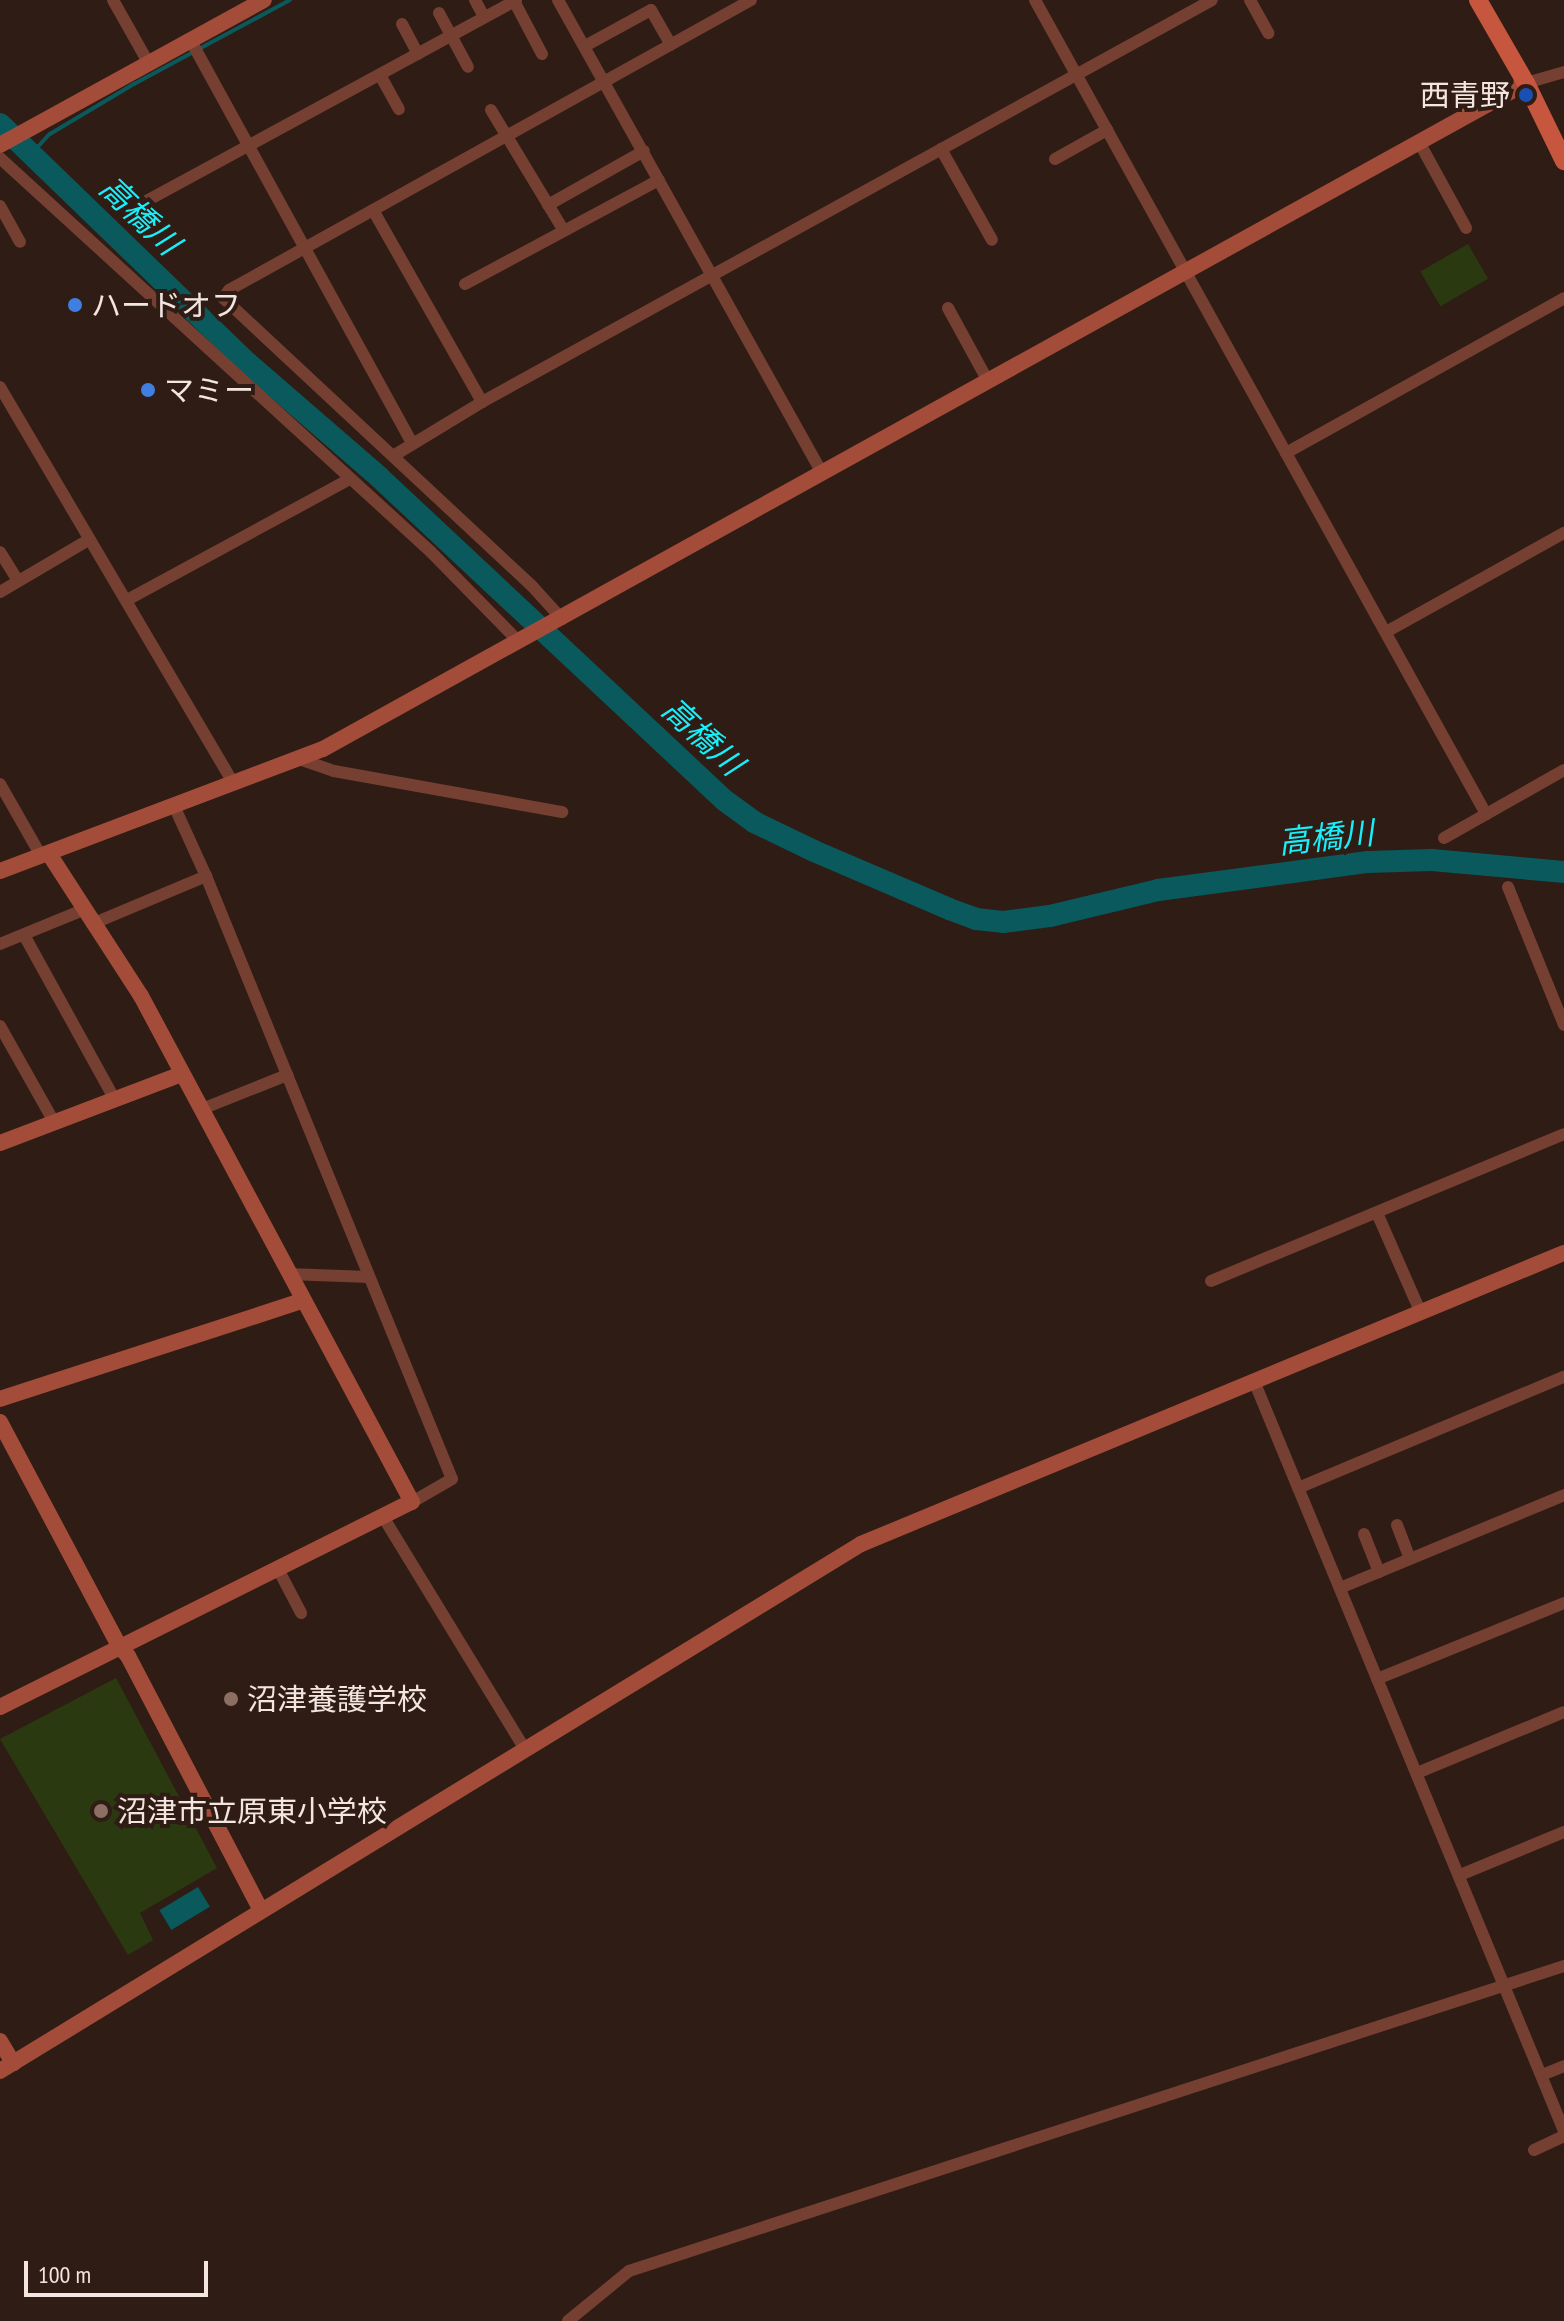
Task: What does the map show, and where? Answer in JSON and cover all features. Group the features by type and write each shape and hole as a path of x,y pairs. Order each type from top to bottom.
{"main road":[{"path":"1478,0 1526,83 1564,161"}],"street":[{"path":"113,0 149,64"},
{"path":"0,145 264,0"},
{"path":"475,0 484,17"},
{"path":"139,205 515,0 542,54"},
{"path":"558,0 822,473"},
{"path":"562,619 223,298 229,290 751,0"},
{"path":"1035,0 1486,814"},
{"path":"393,456 482,402 1212,0"},
{"path":"1250,0 1268,33"},
{"path":"585,46 651,10 671,45"},
{"path":"439,13 468,67"},
{"path":"402,24 418,54"},
{"path":"192,42 303,249 413,444"},
{"path":"0,871 302,760 562,619 1526,83 1564,72"},
{"path":"380,75 399,109"},
{"path":"491,110 564,231"},
{"path":"1055,159 1107,130"},
{"path":"1419,142 1466,228"},
{"path":"941,149 992,240"},
{"path":"548,205 644,151"},
{"path":"0,158 431,552 522,640"},
{"path":"465,284 659,180"},
{"path":"0,206 20,242"},
{"path":"373,210 482,402"},
{"path":"1286,453 1564,298"},
{"path":"948,308 988,381"},
{"path":"0,387 234,784"},
{"path":"127,600 350,479"},
{"path":"1386,632 1564,533"},
{"path":"0,592 90,539"},
{"path":"0,552 18,581"},
{"path":"302,760 334,771 562,812"},
{"path":"1444,838 1564,770"},
{"path":"2,792 141,996 412,1502"},
{"path":"0,1707 412,1502 452,1479 206,876 175,808"},
{"path":"0,944 206,876"},
{"path":"1508,887 1564,1025"},
{"path":"24,935 114,1098"},
{"path":"0,1026 54,1122"},
{"path":"0,1143 182,1074"},
{"path":"202,1109 287,1075"},
{"path":"1211,1281 1564,1134"},
{"path":"1377,1213 1421,1313"},
{"path":"0,2041 6,2067 861,1544 1564,1253"},
{"path":"288,1274 369,1277"},
{"path":"0,1399 302,1301"},
{"path":"1298,1488 1564,1377"},
{"path":"1254,1381 1506,1985 1564,2134 1534,2150"},
{"path":"0,1422 119,1646 128,1656 261,1910"},
{"path":"1340,1588 1564,1495"},
{"path":"382,1515 524,1748"},
{"path":"1397,1525 1410,1559"},
{"path":"1364,1534 1379,1572"},
{"path":"277,1567 301,1613"},
{"path":"1377,1679 1564,1603"},
{"path":"1417,1773 1564,1712"},
{"path":"1460,1875 1564,1832"},
{"path":"568,2321 629,2271 1564,1966"},
{"path":"1542,2075 1564,2066"}],"green space":[{"path":"1468,244 1488,279 1440,306 1420,272"},
{"path":"116,1678 217,1868 140,1913 153,1940 128,1955 0,1739"}],"water":[{"path":"198,1887 210,1907 171,1930 159,1910"}],"waterway":[{"path":"32,153 50,134 134,84 290,0"},
{"name":"高橋川","path":"0,124 243,359 379,477 724,800 754,822 814,851 949,909 976,919 1003,922 1050,916 1158,890 1368,862 1432,860 1564,872"}],"place":[{"name":"西青野","path":"1526,95"},
{"name":"ハードオフ","path":"75,305"},
{"name":"マミー","path":"148,390"},
{"name":"沼津養護学校","path":"231,1699"},
{"name":"沼津市立原東小学校","path":"101,1811"}]}
